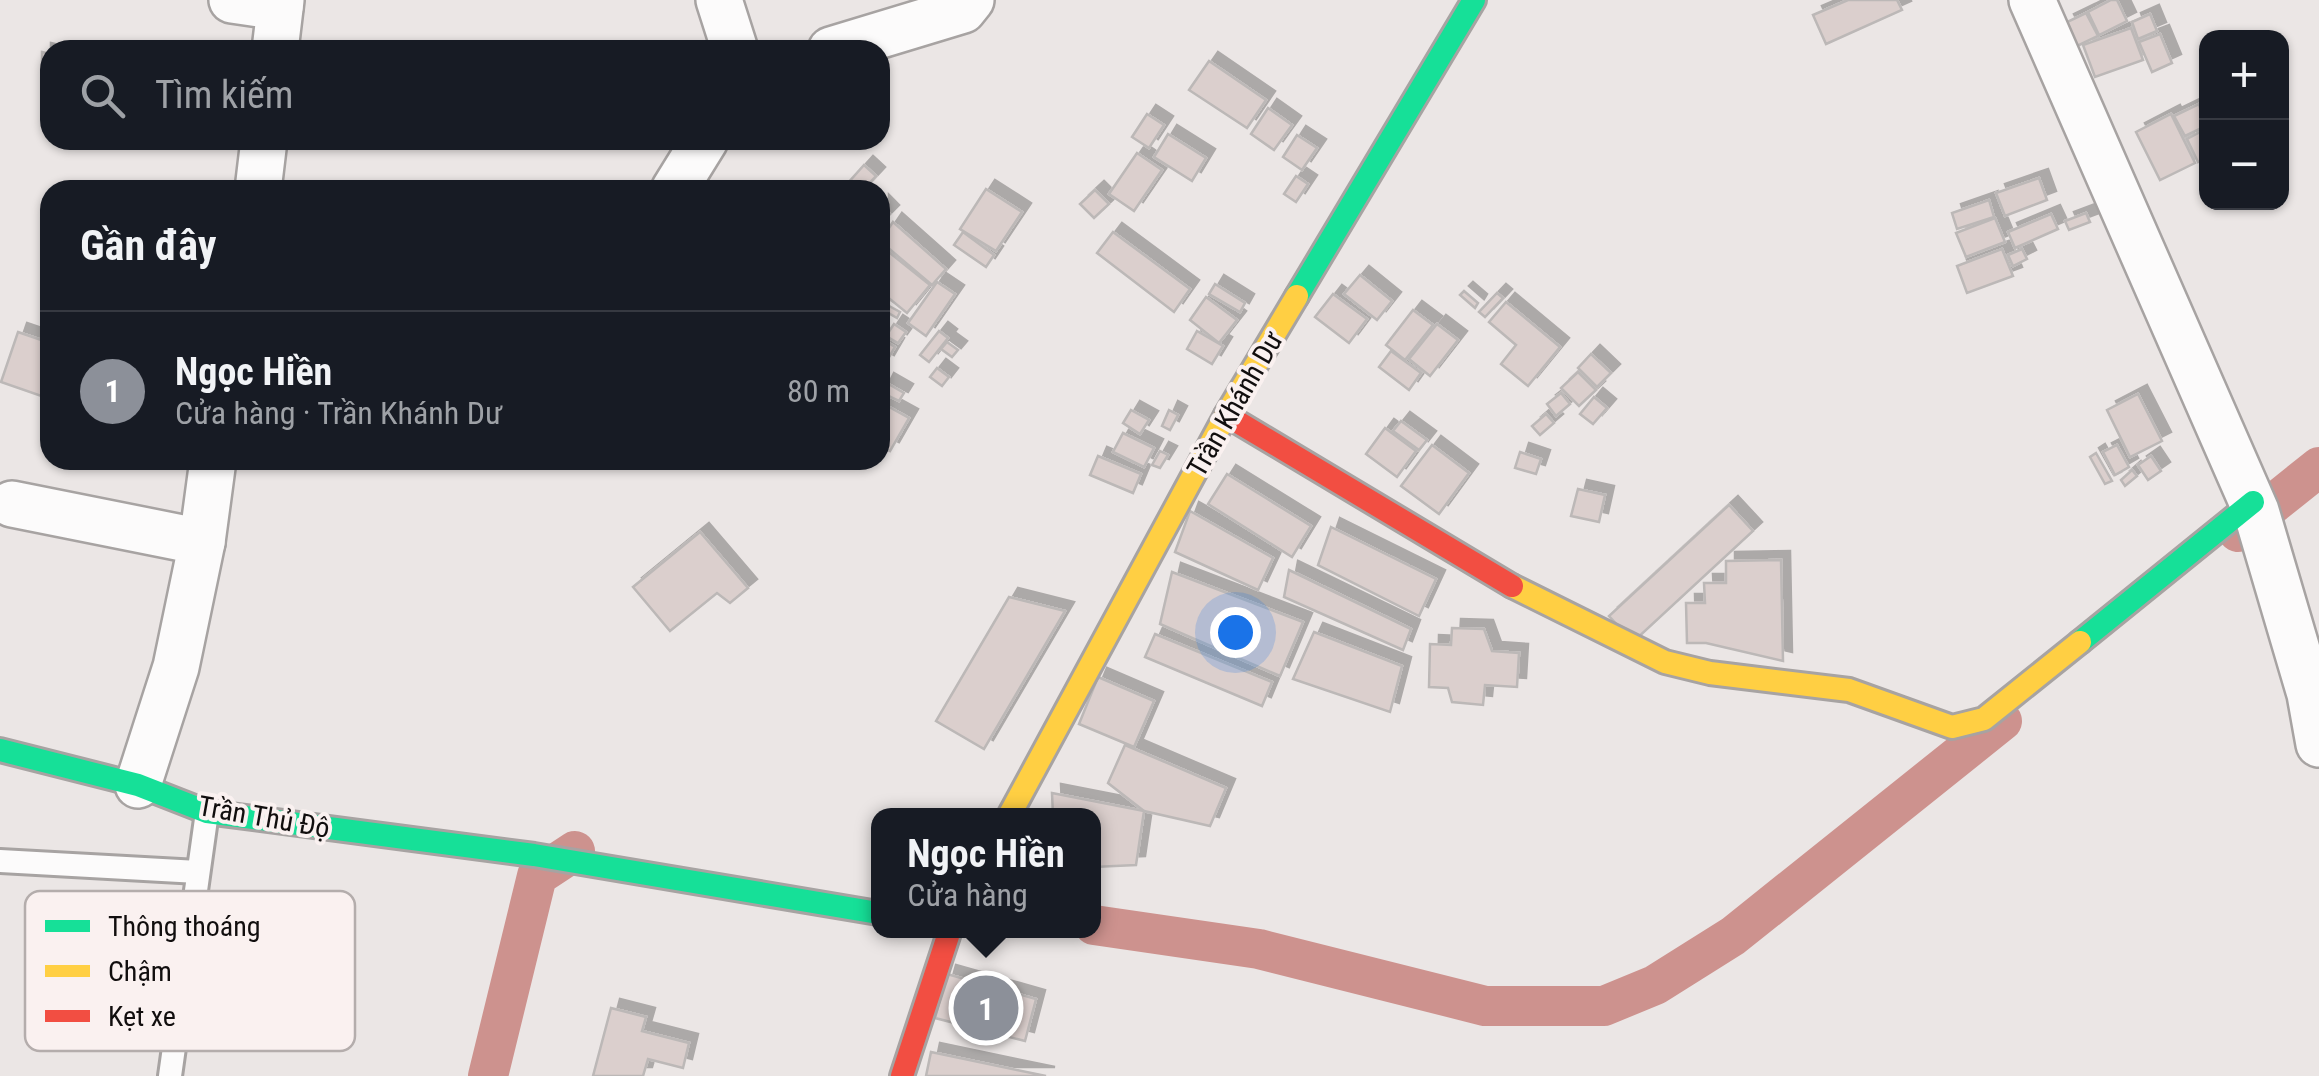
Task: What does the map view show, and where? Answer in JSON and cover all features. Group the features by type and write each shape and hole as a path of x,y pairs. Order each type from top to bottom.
{"street":[{"path":"232,0 279,19"},
{"path":"719,0 732,40"},
{"path":"865,40 963,10 971,0"},
{"name":"Trần Khánh Dư","path":"1013,808 1226,415 1474,0"},
{"path":"2032,0 2258,516 2310,694 2319,744"},
{"path":"259,180 263,150"},
{"path":"680,180 699,150"},
{"path":"1226,415 1480,570 1665,662 1696,673 1855,691 1916,718 1954,728 1977,724 2258,516"},
{"path":"138,785 176,667 202,542 212,470"},
{"path":"12,504 202,542"},
{"name":"Trần Thủ Độ","path":"0,750 138,785 207,812 534,855 871,912"},
{"path":"902,1076 947,938"}],"lane":[{"path":"195,891 207,812"},
{"path":"0,861 198,872"},
{"path":"170,1076 173,1051"}],"building":[{"path":"1848,0 1897,0 1902,10 1826,44 1813,15"},
{"path":"2117,0 2127,21 2099,35 2088,12"},
{"path":"2086,13 2098,36 2077,46 2065,23"},
{"path":"2150,14 2157,31 2138,39 2132,22"},
{"path":"2131,28 2143,60 2095,77 2083,45"},
{"path":"2160,34 2172,63 2152,72 2139,42"},
{"path":"1209,61 1266,100 1247,128 1189,90"},
{"path":"2199,104 2199,129 2185,136 2174,116"},
{"path":"1268,108 1292,125 1274,150 1251,134"},
{"path":"1147,114 1164,125 1149,148 1132,137"},
{"path":"2171,114 2195,163 2160,180 2136,132"},
{"path":"2199,133 2199,162 2198,162 2187,139"},
{"path":"1168,134 1206,158 1192,181 1154,157"},
{"path":"1297,135 1317,148 1302,170 1283,157"},
{"path":"1137,153 1162,170 1134,211 1109,194"},
{"path":"864,165 876,176 872,180 851,180"},
{"path":"1296,176 1308,184 1296,202 1284,194"},
{"path":"2039,178 2047,200 2005,216 1996,193"},
{"path":"986,189 1022,212 996,251 960,229"},
{"path":"1095,190 1109,204 1094,218 1080,204"},
{"path":"1989,200 1994,217 1957,229 1952,213"},
{"path":"2086,213 2090,222 2069,230 2065,221"},
{"path":"2051,214 2058,229 2015,248 2008,232"},
{"path":"1995,218 2005,242 1966,257 1956,233"},
{"path":"893,222 946,269 932,285 890,249"},
{"path":"963,232 994,255 986,267 954,245"},
{"path":"1113,232 1190,289 1174,312 1097,253"},
{"path":"2002,249 2013,276 1967,293 1957,266"},
{"path":"2022,249 2027,259 2013,266 2008,255"},
{"path":"890,253 930,285 907,313 890,299"},
{"path":"1360,275 1392,301 1377,320 1344,294"},
{"path":"937,282 955,294 926,336 908,323"},
{"path":"1215,284 1245,303 1240,312 1209,294"},
{"path":"1464,291 1478,303 1475,308 1460,295"},
{"path":"1497,293 1503,298 1485,317 1479,312"},
{"path":"1333,294 1367,319 1349,343 1315,317"},
{"path":"1206,297 1237,320 1219,343 1190,320"},
{"path":"1506,302 1560,347 1528,386 1501,364 1516,345 1489,322"},
{"path":"890,306 900,312 897,318 890,314"},
{"path":"1413,310 1433,325 1405,360 1386,345"},
{"path":"894,324 906,332 898,343 890,338"},
{"path":"1437,324 1458,340 1430,376 1409,359"},
{"path":"939,331 948,338 929,362 920,355"},
{"path":"1197,331 1223,346 1212,364 1187,349"},
{"path":"18,332 40,340 40,396 1,382"},
{"path":"947,342 958,350 952,357 941,349"},
{"path":"1391,351 1421,373 1409,390 1379,367"},
{"path":"1591,354 1611,373 1597,387 1578,368"},
{"path":"937,368 949,377 942,386 930,377"},
{"path":"1578,372 1596,390 1579,406 1561,388"},
{"path":"890,385 904,393 899,401 890,397"},
{"path":"1561,393 1570,404 1556,416 1547,404"},
{"path":"2138,394 2162,441 2130,457 2107,410"},
{"path":"1594,397 1607,408 1593,424 1580,414"},
{"path":"890,408 909,418 890,451"},
{"path":"1131,410 1149,420 1140,434 1123,423"},
{"path":"1169,410 1178,415 1170,430 1162,426"},
{"path":"1546,414 1554,423 1540,435 1532,426"},
{"path":"1401,421 1427,440 1419,450 1393,431"},
{"path":"1385,428 1416,451 1397,477 1366,454"},
{"path":"1123,433 1154,448 1144,467 1113,452"},
{"path":"1432,445 1469,473 1439,514 1401,486"},
{"path":"2117,445 2129,467 2115,475 2103,452"},
{"path":"1160,451 1168,455 1160,468 1152,465"},
{"path":"1520,452 1541,459 1536,474 1515,468"},
{"path":"2096,453 2112,481 2105,484 2090,457"},
{"path":"1098,456 1141,474 1133,493 1090,475"},
{"path":"2151,456 2161,471 2148,480 2138,465"},
{"path":"2132,470 2137,476 2125,486 2121,480"},
{"path":"1227,474 1311,526 1292,557 1208,504"},
{"path":"1578,489 1605,495 1599,522 1571,516"},
{"path":"1729,505 1753,531 1633,642 1609,616"},
{"path":"1190,511 1273,558 1258,590 1175,552"},
{"path":"1331,527 1436,579 1419,616 1318,565"},
{"path":"700,532 748,588 730,603 717,593 670,631 633,587"},
{"path":"1781,560 1783,661 1706,643 1687,643 1686,603 1705,603 1704,583 1726,583 1726,561"},
{"path":"1289,570 1411,629 1403,650 1284,597"},
{"path":"1172,572 1303,622 1280,676 1160,624"},
{"path":"1009,597 1065,611 984,749 936,721"},
{"path":"1452,628 1484,629 1492,651 1519,653 1517,687 1485,685 1483,705 1452,702 1448,688 1429,687 1430,644 1451,645"},
{"path":"1314,632 1402,666 1390,712 1293,679"},
{"path":"1155,634 1272,682 1262,706 1145,657"},
{"path":"1098,677 1154,701 1134,747 1079,724"},
{"path":"1125,745 1226,788 1210,826 1144,811 1108,783"},
{"path":"1052,793 1144,811 1136,865 1101,867 1101,808 1053,808"},
{"path":"947,974 1036,999 1025,1041 935,1018"},
{"path":"611,1008 646,1017 642,1031 689,1043 683,1068 648,1059 643,1076 593,1076"},
{"path":"931,1052 1046,1076 926,1076"}],"waterway":[{"path":"2238,532 2319,467"},
{"path":"1101,926 1259,949 1485,1006 1604,1006 1655,985 1733,936 2002,721"},
{"path":"488,1076 537,876 575,851"}],"traffic: fast":[{"path":"1297,296 1474,0"},
{"path":"2080,642 2253,502"},
{"path":"0,750 138,785 207,812 534,855 871,912"}],"traffic: slow":[{"path":"1013,808 1226,415 1297,296"},
{"path":"1512,586 1665,662 1710,673 1849,690 1952,727 1984,719 2080,642"}],"traffic: jam":[{"path":"1226,415 1512,586"},
{"path":"902,1076 947,938"}],"place":[{"name":"Ngọc Hiền","path":"986,1008"}]}
